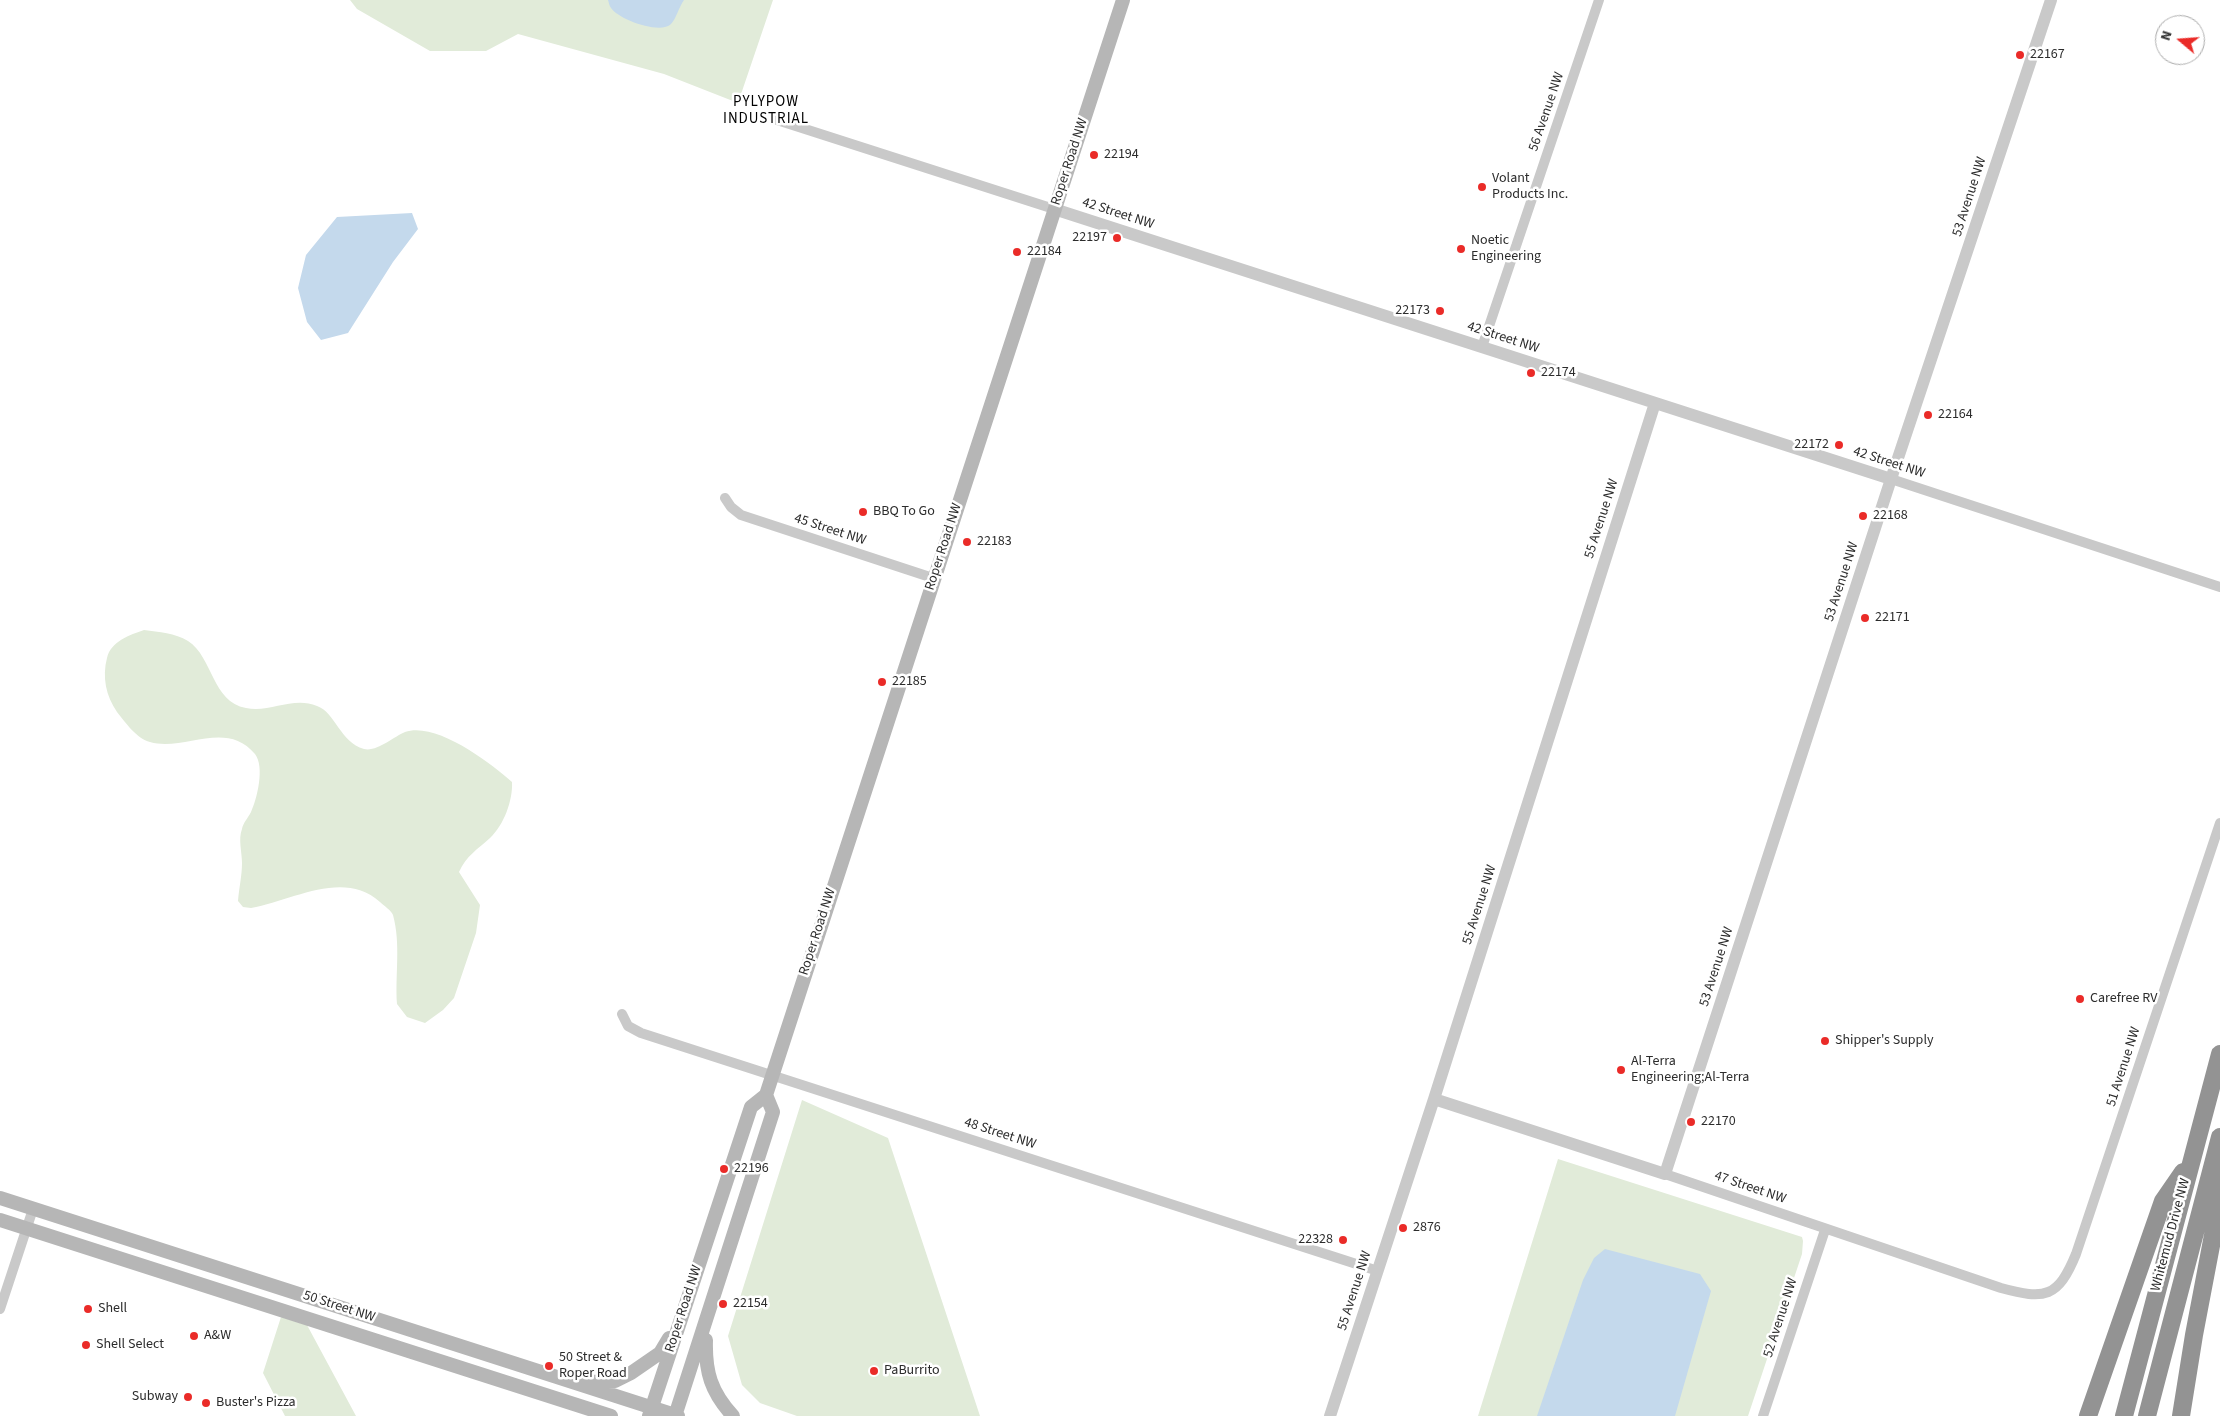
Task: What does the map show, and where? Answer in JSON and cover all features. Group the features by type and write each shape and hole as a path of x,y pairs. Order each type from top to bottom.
{"highway":[{"name":"Whitemud Drive NW","path":"2124,1416 2220,1054"},
{"name":"Whitemud Drive NW","path":"2147,1416 2220,1137"},
{"path":"2088,1416 2163,1201 2191,1159"},
{"path":"2181,1416 2218,1208 2213,1162"}],"main road":[{"name":"Roper Road NW","path":"650,1411 751,1107 766,1095 1123,0"},
{"name":"Roper Road NW","path":"676,1416 773,1112 766,1095"},
{"name":"50 Street NW","path":"0,1198 566,1381 650,1411 676,1416"},
{"name":"50 Street NW","path":"0,1220 611,1416"},
{"path":"566,1381 598,1383 615,1381 631,1373 660,1352 681,1318"},
{"path":"707,1322 706,1370 716,1394 733,1416"},
{"path":"558,1399 583,1416"}],"street":[{"name":"56 Avenue NW","path":"1482,347 1599,0"},
{"name":"53 Avenue NW","path":"1665,1174 1891,479 2051,0"},
{"name":"42 Street NW","path":"777,120 2220,586"},
{"name":"55 Avenue NW","path":"1330,1416 1434,1099 1655,403"},
{"name":"45 Street NW","path":"725,498 731,507 740,514 933,578"},
{"name":"51 Avenue NW","path":"2057,1287 2065,1279 2076,1254 2220,823"},
{"name":"48 Street NW","path":"622,1014 628,1026 641,1032 1378,1270"},
{"name":"47 Street NW","path":"1434,1099 1665,1174 1825,1230 2027,1295 2047,1293 2057,1287"},
{"path":"0,1309 33,1208"},
{"name":"52 Avenue NW","path":"1763,1416 1825,1230"}],"green space":[{"path":"350,0 773,0 738,103 664,74 518,34 486,51 430,51 357,9"},
{"path":"144,630 161,632 188,641 203,657 219,688 235,704 255,709 299,703 317,706 329,714 349,740 364,749 380,746 405,732 417,730 431,732 462,745 512,782 509,804 495,833 469,857 459,872 480,905 476,933 454,998 443,1010 425,1023 407,1017 397,1004 397,937 393,915 366,892 350,888 317,890 251,908 243,907 238,901 242,868 241,833 258,791 260,775 258,760 255,754 244,744 231,739 218,737 163,744 145,740 128,725 117,712 110,699 105,679 107,658 112,647 117,643"},
{"path":"802,1100 888,1138 980,1416 797,1416 760,1403 742,1385 728,1336"},
{"path":"1558,1159 1802,1237 1802,1254 1748,1416 1478,1416"},
{"path":"281,1317 307,1325 356,1416 285,1416 263,1373"}],"water":[{"path":"608,0 684,0 671,24 658,28 649,27 622,17 611,8"},
{"path":"412,213 418,229 393,262 348,333 321,340 307,322 298,288 306,255 337,217"},
{"path":"1605,1249 1700,1274 1711,1291 1675,1416 1537,1416 1583,1280 1594,1258"}],"place":[{"name":"22167","path":"2020,55"},
{"name":"22194","path":"1094,155"},
{"name":"Volant Products Inc.","path":"1482,187"},
{"name":"22197","path":"1117,238"},
{"name":"Noetic Engineering","path":"1461,249"},
{"name":"22184","path":"1017,252"},
{"name":"22173","path":"1440,311"},
{"name":"22174","path":"1531,373"},
{"name":"22164","path":"1928,415"},
{"name":"22172","path":"1839,445"},
{"name":"BBQ To Go","path":"863,512"},
{"name":"22168","path":"1863,516"},
{"name":"22183","path":"967,542"},
{"name":"22171","path":"1865,618"},
{"name":"22185","path":"882,682"},
{"name":"Carefree RV","path":"2080,999"},
{"name":"Shipper's Supply","path":"1825,1041"},
{"name":"Al-Terra Engineering;Al-Terra","path":"1621,1070"},
{"name":"22170","path":"1691,1122"},
{"name":"22196","path":"724,1169"},
{"name":"2876","path":"1403,1228"},
{"name":"22328","path":"1343,1240"},
{"name":"22154","path":"723,1304"},
{"name":"Shell","path":"88,1309"},
{"name":"A&W","path":"194,1336"},
{"name":"Shell Select","path":"86,1345"},
{"name":"50 Street & Roper Road","path":"549,1366"},
{"name":"PaBurrito","path":"874,1371"},
{"name":"Subway","path":"188,1397"},
{"name":"Buster's Pizza","path":"206,1403"}],"district":[{"name":"PYLYPOW INDUSTRIAL","path":"766,112"}]}
